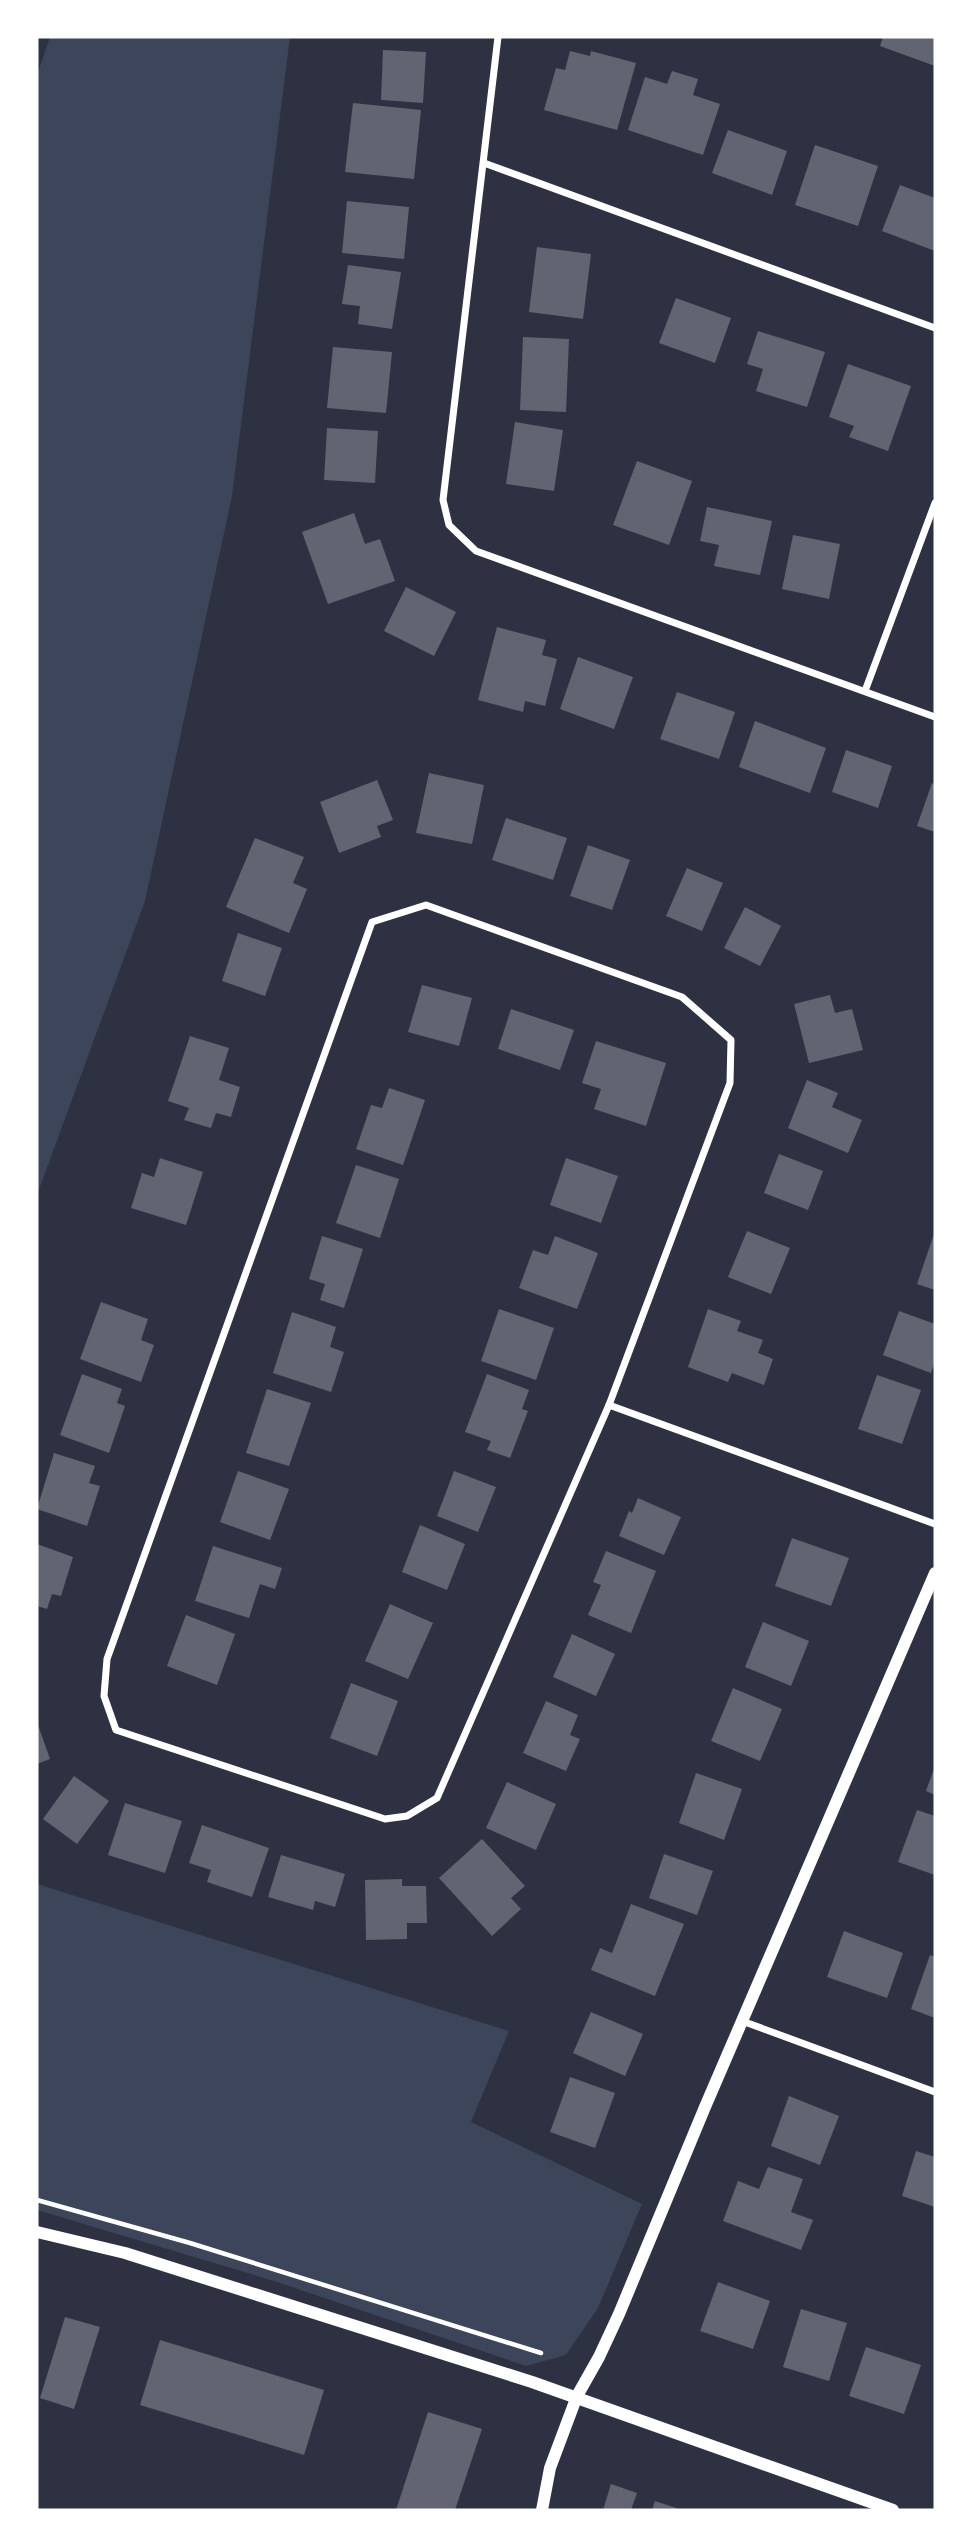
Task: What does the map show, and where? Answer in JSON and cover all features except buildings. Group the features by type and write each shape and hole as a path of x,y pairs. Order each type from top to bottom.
{"street":[{"path":"498,37 443,500 449,524 476,551 935,717"},
{"path":"484,163 935,328"},
{"path":"865,691 935,503"},
{"path":"426,905 682,997 731,1040 730,1083 609,1405 437,1798 407,1816 385,1819 116,1730 104,1696 107,1660 372,922 426,905"},
{"path":"609,1405 935,1524"},
{"path":"542,2510 552,2461 577,2396 619,2314 935,1573"},
{"path":"742,2021 935,2092"},
{"path":"37,2232 141,2258 577,2396 893,2510"}],"path":[{"path":"37,2200 190,2243 541,2353"}],"shaded area":[{"path":"50,37 290,37 232,496 145,901 37,1195 37,75"},
{"path":"37,1884 509,2031 471,2122 642,2204 598,2308 566,2355 526,2366 274,2281 37,2210"}]}
